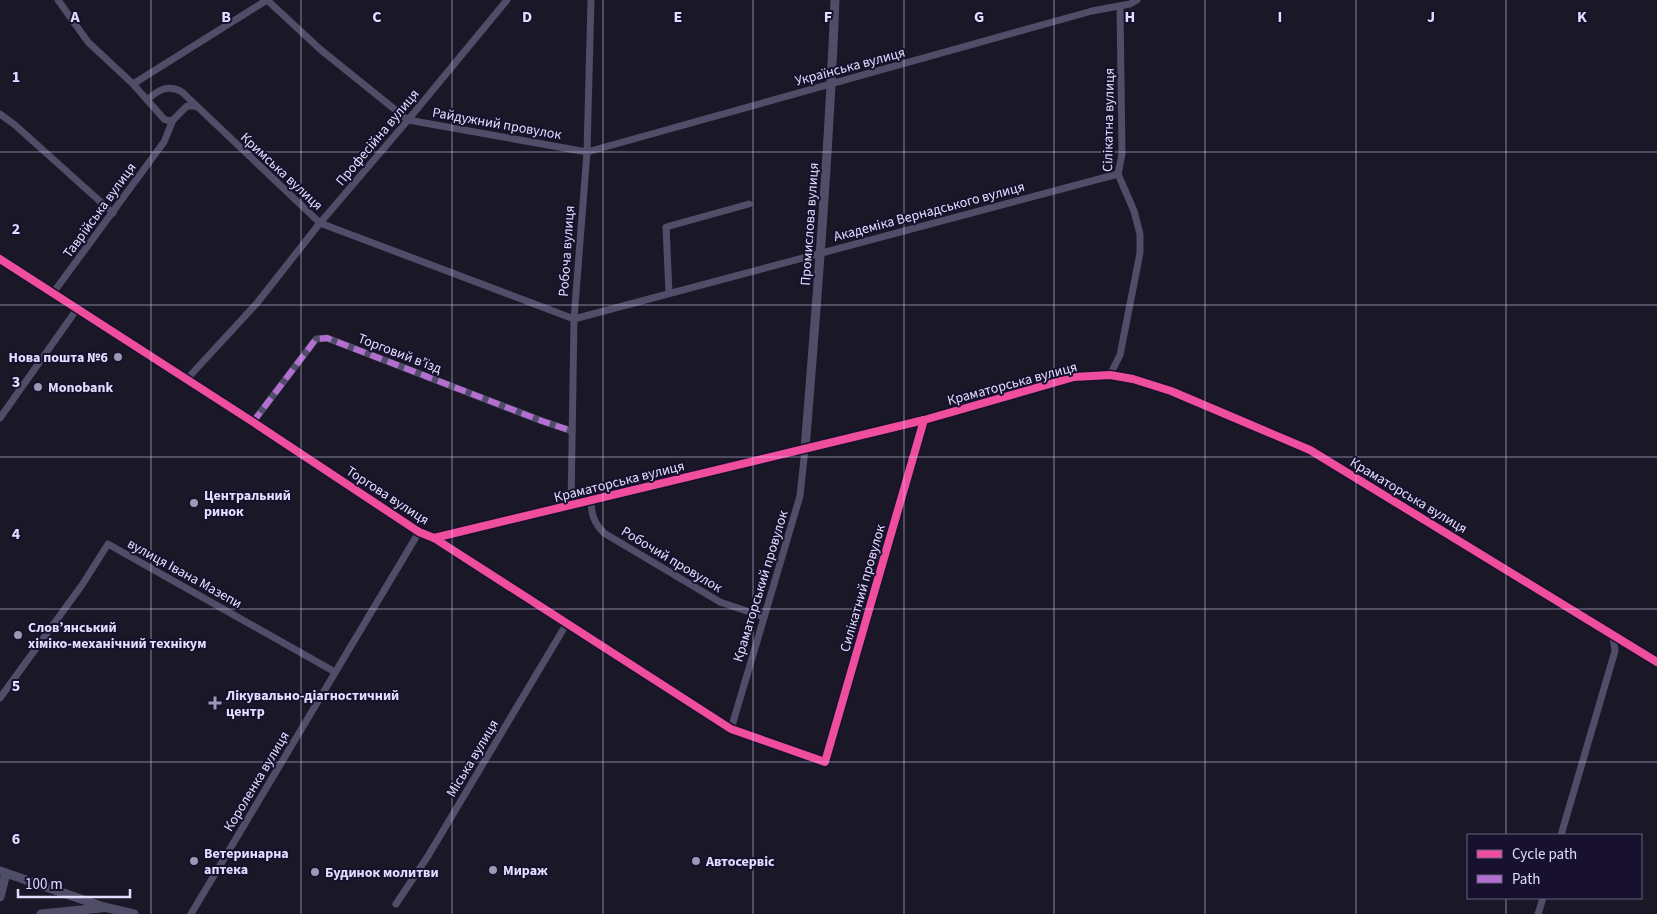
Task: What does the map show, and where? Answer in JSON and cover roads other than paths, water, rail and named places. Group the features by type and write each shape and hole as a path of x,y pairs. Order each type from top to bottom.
{"street":[{"path":"58,0 88,42 133,84 161,116 167,120 173,120 185,106 197,107"},
{"path":"133,84 267,0"},
{"name":"Райдужний провулок","path":"267,0 321,50 408,120 587,152"},
{"name":"Професійна вулиця","path":"188,379 258,303 320,223 507,0"},
{"name":"Робоча вулиця","path":"571,505 574,319 587,152 591,0"},
{"name":"Промислова вулиця","path":"805,449 832,84 834,0"},
{"name":"Українська вулиця","path":"587,152 1092,11 1130,4 1137,0"},
{"name":"Сілікатна вулиця","path":"1110,375 1120,355 1140,254 1140,234 1134,211 1118,174 1122,154 1120,6"},
{"name":"Кримська вулиця","path":"147,100 161,89 173,88 182,92 320,223 574,319"},
{"path":"0,114 15,124 112,212"},
{"path":"161,116 165,128 164,142"},
{"name":"Таврійська вулиця","path":"54,293 164,142 173,120"},
{"name":"Академіка Вернадського вулиця","path":"574,319 1118,174"},
{"path":"669,293 666,227 749,204"},
{"name":"Торгова вулиця","path":"0,259 188,379 419,532 434,538 731,729 825,762"},
{"path":"0,418 77,309"},
{"name":"Торговий в’їзд","path":"253,422 316,339 327,338 572,431"},
{"name":"Краматорська вулиця","path":"434,538 924,420 1074,377 1110,375 1171,391 1310,450 1657,662"},
{"name":"Силікатний провулок","path":"825,762 924,420"},
{"name":"Краматорський провулок","path":"731,729 800,496 805,449"},
{"name":"Робочий провулок","path":"590,500 595,524 604,533 720,602 764,617"},
{"name":"Короленка вулиця","path":"192,914 419,532"},
{"name":"вулиця Івана Мазепи","path":"0,698 82,585 108,544 335,672"},
{"name":"Міська вулиця","path":"396,904 428,856 567,624"},
{"path":"1562,834 1615,651 1613,636"},
{"path":"0,897 3,872 104,907 134,914"},
{"path":"1538,914 1543,899"},
{"path":"41,914 104,907 117,914"}],"place":[{"name":"Нова пошта №6","path":"118,357"},
{"name":"Monobank","path":"38,387"},
{"name":"Центральний ринок","path":"194,503"},
{"name":"Слов’янський хіміко-механічний технікум","path":"18,635"},
{"name":"Лікувально-діагностичний центр","path":"215,703"},
{"name":"Ветеринарна аптека","path":"194,861"},
{"name":"Автосервіс","path":"696,861"},
{"name":"Мираж","path":"493,870"},
{"name":"Будинок молитви","path":"315,872"}]}
